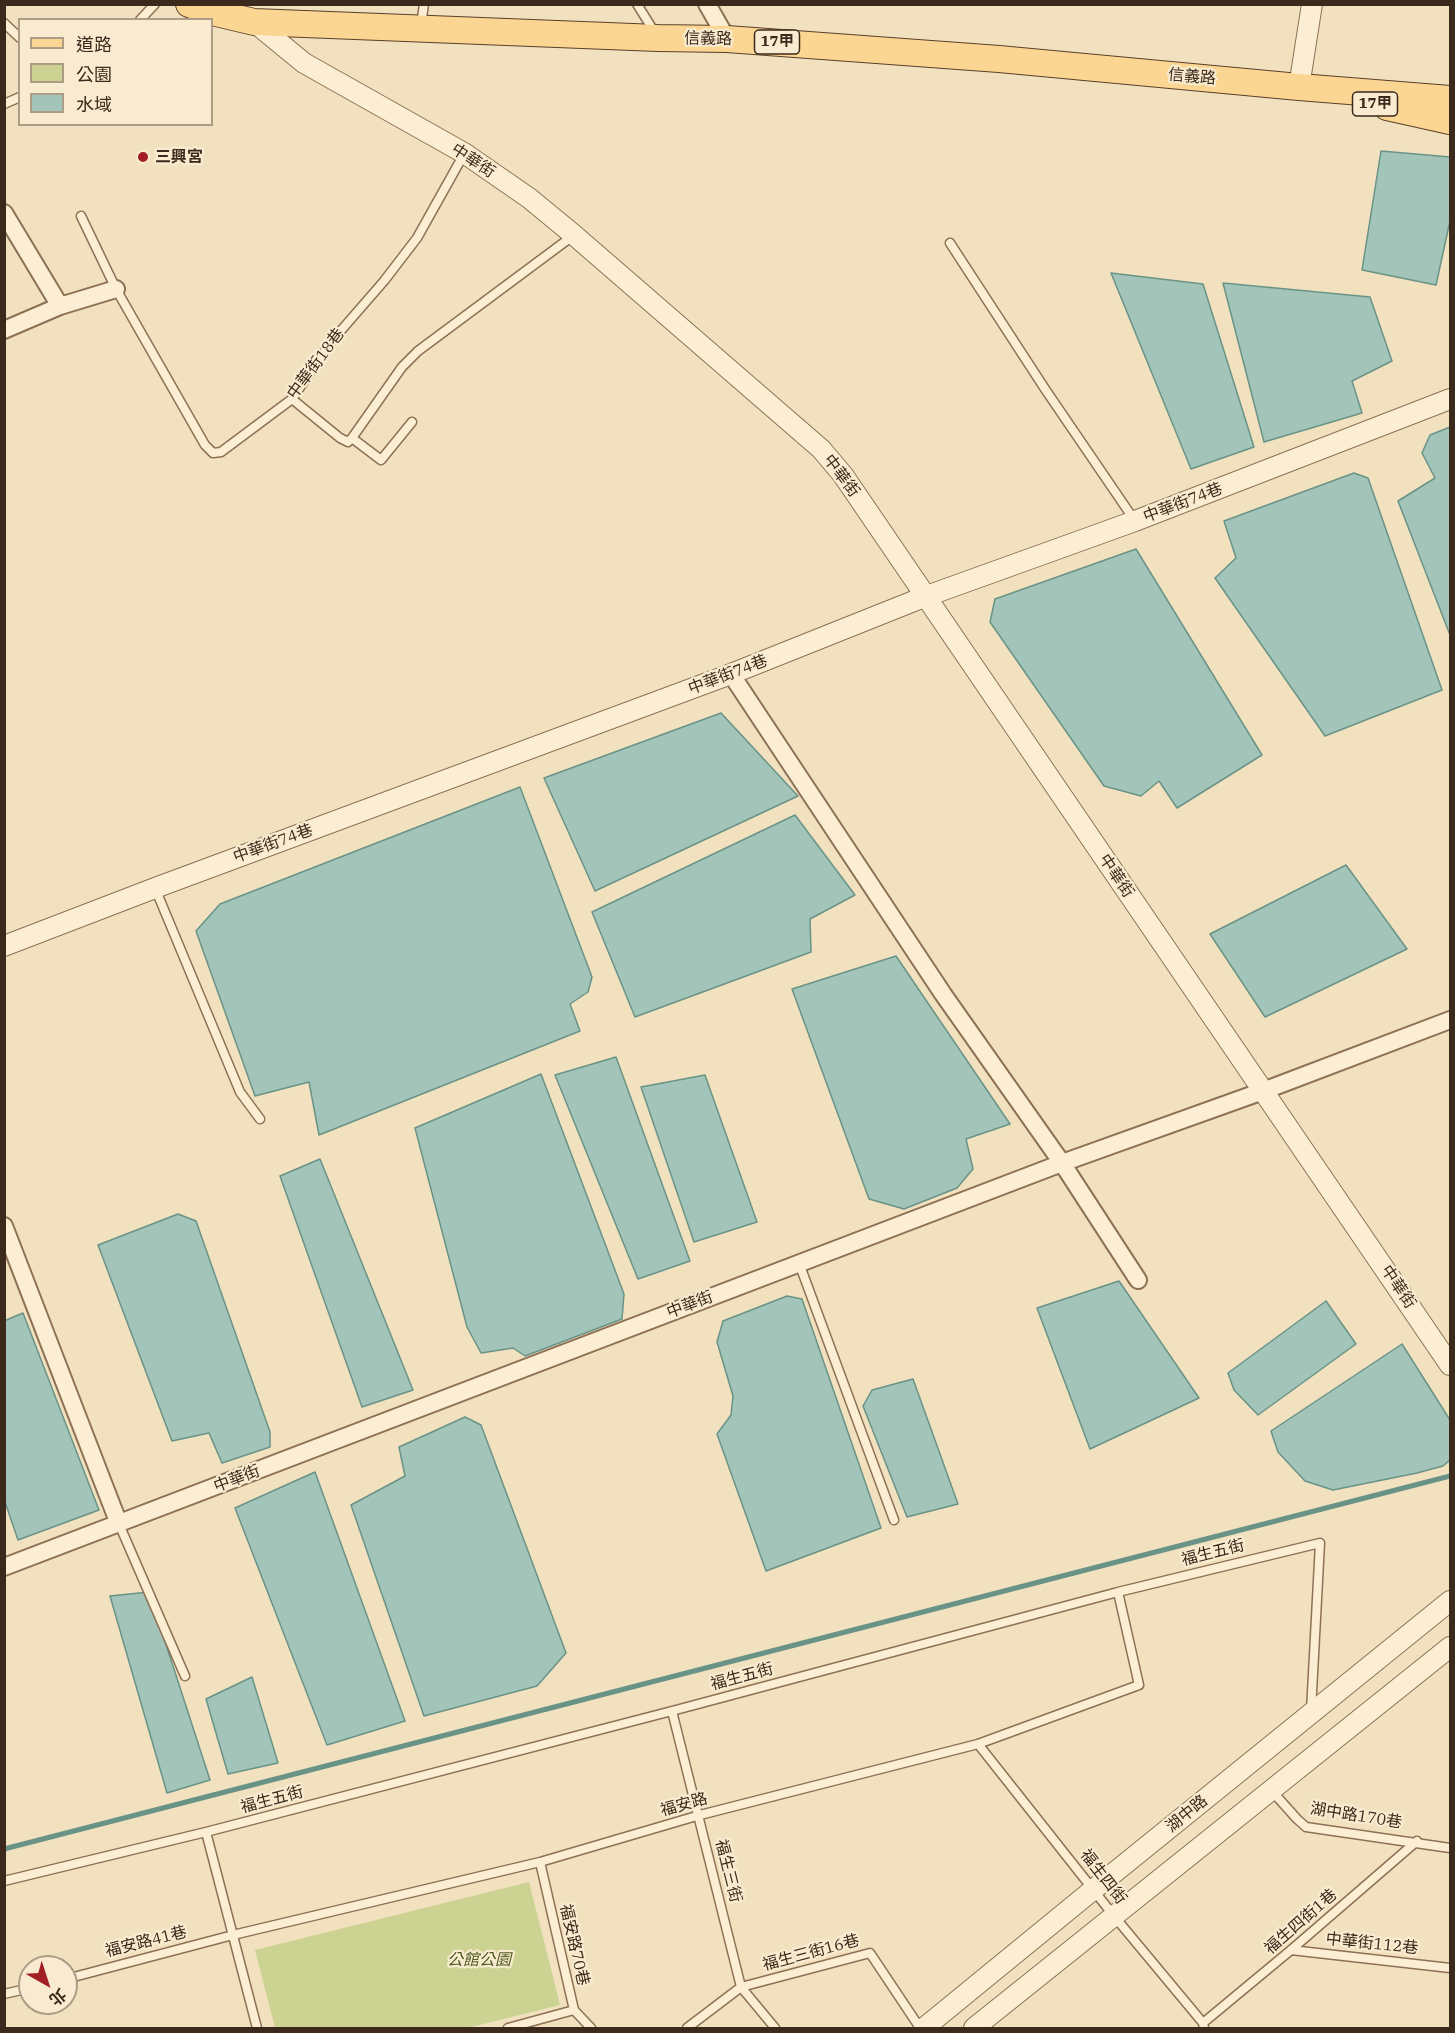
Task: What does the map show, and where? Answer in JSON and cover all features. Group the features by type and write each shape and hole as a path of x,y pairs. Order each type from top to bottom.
{"main road":[{"name":"信義路","path":"189,4 254,22 422,16 658,38 728,39 999,58 1450,99"},
{"name":"信義路","path":"1299,87 1450,121"}],"street":[{"path":"707,4 728,39"},
{"path":"1299,87 1312,4"},
{"name":"中華街","path":"254,22 304,63 464,153 529,198 821,449 843,475 924,597 1450,1365"},
{"path":"4,213 60,306"},
{"path":"4,330 60,306 116,289"},
{"name":"中華街74巷","path":"4,946 732,674 924,597 1135,521 1450,399"},
{"path":"732,674 943,993 1062,1162 1138,1280"},
{"name":"中華街","path":"4,1567 1062,1162 1263,1091 1450,1020"},
{"path":"4,1226 119,1524"},
{"name":"湖中路","path":"922,2028 1450,1601"},
{"name":"湖中路","path":"974,2028 1450,1647"}],"lane":[{"path":"142,18 155,4"},
{"path":"637,4 658,38"},
{"path":"4,24 18,36"},
{"path":"4,104 18,98"},
{"name":"中華街18巷","path":"81,216 116,289 205,446 213,453 221,452 292,399 331,342 384,281 417,238 464,153"},
{"path":"292,399 348,442 402,367 417,351 574,235"},
{"path":"950,243 1135,521"},
{"path":"352,438 381,460 412,422"},
{"path":"155,888 240,1092 260,1119"},
{"path":"799,1263 894,1520"},
{"path":"119,1524 185,1676"},
{"name":"福生五街","path":"4,1881 206,1832 1118,1592 1320,1543 1311,1715"},
{"name":"福安路","path":"233,1935 540,1863 699,1815 978,1744 1139,1685 1118,1592"},
{"name":"福生三街","path":"672,1711 741,1987 774,2028"},
{"name":"福生四街","path":"978,1744 1203,2026"},
{"name":"湖中路170巷","path":"1271,1790 1306,1827 1417,1841 1450,1848"},
{"path":"206,1832 257,2028"},
{"name":"福生四街1巷","path":"1203,2026 1417,1841"},
{"name":"福安路70巷","path":"540,1863 574,2010 591,2028"},
{"name":"福安路41巷","path":"78,1975 233,1935"},
{"name":"中華街112巷","path":"1291,1950 1450,1968"},
{"name":"福生三街16巷","path":"741,1987 870,1953 922,2028"},
{"path":"687,2028 741,1987"},
{"path":"508,2028 574,2010"}],"green space":[{"name":"公館公園","path":"529,1882 560,2005 467,2028 275,2028 255,1950"}],"water":[{"path":"1381,151 1450,157 1450,221 1436,285 1362,270"},
{"path":"1111,273 1203,284 1254,447 1191,469"},
{"path":"1223,283 1370,297 1392,361 1352,381 1362,413 1264,442"},
{"path":"1450,427 1450,635 1398,501 1435,478 1422,453 1430,435"},
{"path":"1354,473 1368,478 1442,690 1325,736 1215,578 1236,558 1224,521"},
{"path":"1136,549 1262,755 1177,808 1159,781 1141,796 1104,786 990,622 995,599"},
{"path":"721,713 798,796 595,891 544,778"},
{"path":"520,787 592,977 588,992 570,1004 580,1031 319,1135 309,1082 255,1096 196,931 220,904"},
{"path":"795,815 855,895 810,919 811,952 635,1017 592,912"},
{"path":"1346,865 1407,949 1265,1017 1210,934"},
{"path":"896,956 1010,1124 966,1139 973,1169 957,1188 904,1209 869,1199 792,989"},
{"path":"616,1057 690,1261 638,1279 555,1075"},
{"path":"541,1074 624,1294 622,1319 525,1356 513,1348 481,1353 467,1327 415,1128"},
{"path":"705,1075 757,1222 694,1242 641,1087"},
{"path":"320,1159 413,1390 362,1407 280,1176"},
{"path":"178,1214 196,1221 270,1432 270,1447 222,1463 209,1433 172,1441 98,1245"},
{"path":"1119,1281 1199,1398 1090,1449 1037,1308"},
{"path":"787,1296 802,1299 881,1528 766,1571 717,1434 731,1415 733,1396 717,1342 723,1321"},
{"path":"1326,1301 1356,1344 1258,1415 1234,1390 1228,1373"},
{"path":"23,1313 99,1510 18,1540 5,1502 4,1321"},
{"path":"1402,1344 1450,1420 1450,1460 1443,1466 1417,1473 1333,1490 1305,1481 1278,1452 1271,1431"},
{"path":"913,1379 958,1504 907,1517 863,1406 872,1390"},
{"path":"465,1417 481,1425 566,1653 537,1686 424,1716 351,1505 405,1476 399,1447"},
{"path":"315,1472 405,1721 327,1745 235,1508"},
{"path":"149,1592 210,1780 167,1793 110,1596"},
{"path":"252,1677 278,1763 228,1774 206,1699"}],"waterway":[{"path":"4,1849 1450,1476"}],"place":[{"name":"三興宮","path":"143,157"}]}
